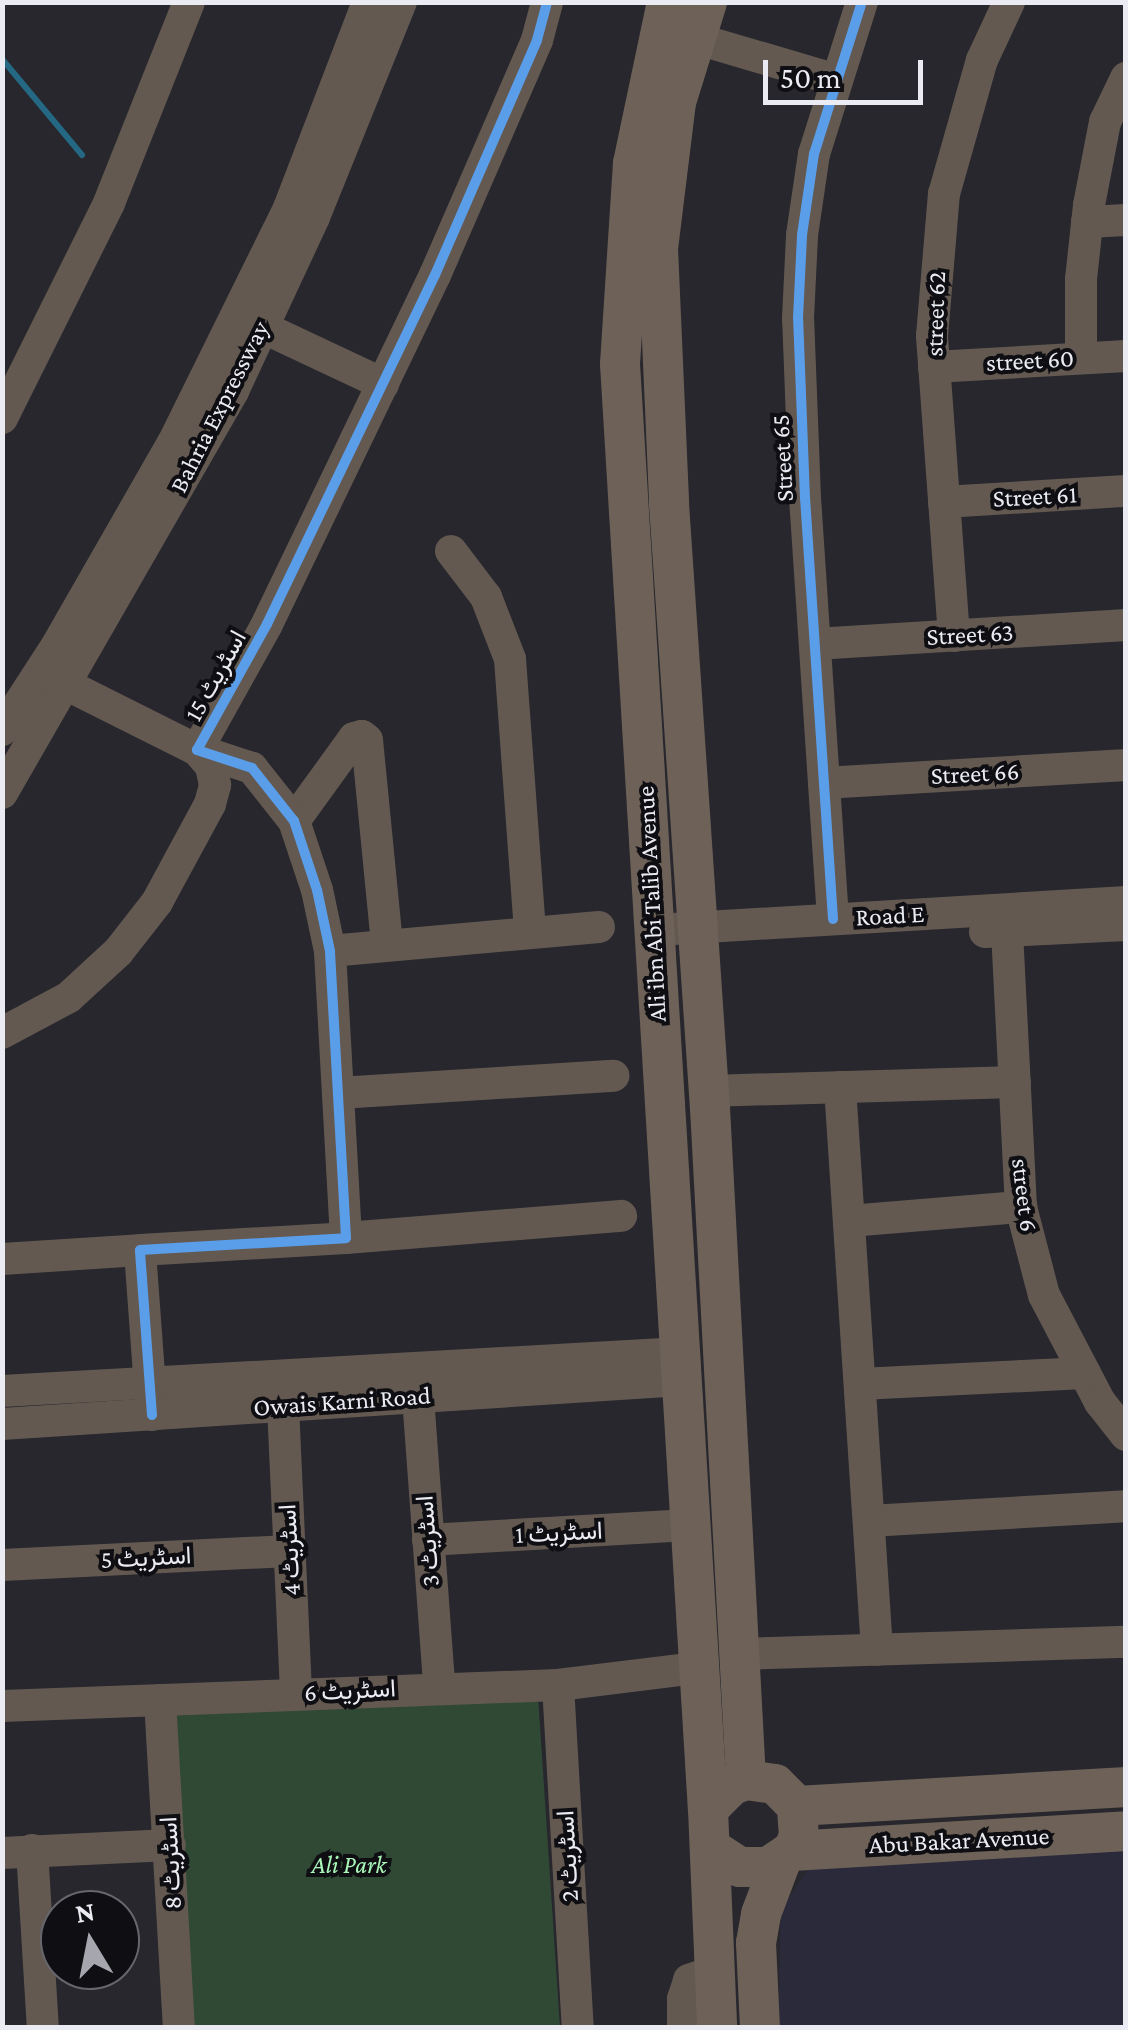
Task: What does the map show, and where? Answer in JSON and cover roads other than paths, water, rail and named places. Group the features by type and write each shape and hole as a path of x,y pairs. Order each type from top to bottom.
{"main road":[{"name":"Ali ibn Abi Talib Avenue","path":"668,2 633,162 620,364 708,1809"},
{"name":"Ali ibn Abi Talib Avenue","path":"700,20 676,102 658,248 669,504 709,1091 746,1780"},
{"path":"717,2028 708,1809 732,1785 746,1780 775,1784 796,1806 798,1836 761,1914 756,1943 760,2028"},
{"name":"Abu Bakar Avenue","path":"796,1806 1126,1787"},
{"name":"Abu Bakar Avenue","path":"786,1856 1126,1831"},
{"path":"712,1849 740,1867 754,1869 786,1856"}],"street":[{"path":"2,418 109,203 189,2"},
{"name":"Bahria Expressway","path":"54,678 289,208 368,2"},
{"name":"Bahria Expressway","path":"2,793 17,714 54,678 233,391 314,217 401,2"},
{"name":"اسٹریٹ 15","path":"346,1238 330,950 318,890 294,821 252,768 197,750 268,624 383,384 537,40 547,2"},
{"name":"Street 65","path":"834,919 798,318 802,235 814,154 862,2"},
{"name":"street 62","path":"954,636 932,336 944,194 982,60 1009,2"},
{"path":"700,20 836,80"},
{"path":"1081,358 1081,279 1087,222 1105,122 1126,78"},
{"path":"1087,222 1126,220"},
{"path":"262,328 383,384"},
{"name":"street 60","path":"934,367 1126,356"},
{"name":"Street 61","path":"944,502 1126,491"},
{"path":"451,551 486,597 510,659 530,930"},
{"name":"Street 63","path":"815,644 1126,626"},
{"path":"2,1033 94,977 157,902 210,804 215,786 211,766 197,750 54,678"},
{"path":"294,821 354,738 362,736 366,740 386,944"},
{"name":"Street 66","path":"824,782 1126,765"},
{"name":"Road E","path":"697,937 834,919 1126,902"},
{"path":"330,950 599,926"},
{"name":"Road E","path":"654,939 1126,926"},
{"name":"street 6","path":"1007,932 1021,1206 1044,1295 1085,1373 1126,1435"},
{"path":"338,1092 613,1076"},
{"path":"709,1091 1015,1082"},
{"path":"840,1087 877,1650"},
{"path":"849,1221 1021,1206"},
{"path":"2,1259 622,1216"},
{"path":"140,1250 151,1399"},
{"name":"Owais Karni Road","path":"2,1390 283,1406 418,1396 681,1366"},
{"name":"Owais Karni Road","path":"2,1424 151,1399 681,1366"},
{"path":"860,1384 1085,1373"},
{"name":"اسٹریٹ 3","path":"418,1396 439,1686"},
{"name":"اسٹریٹ 4","path":"283,1406 296,1695"},
{"path":"868,1520 1126,1506"},
{"name":"اسٹریٹ 1","path":"428,1540 689,1525"},
{"name":"اسٹریٹ 5","path":"2,1565 290,1550"},
{"path":"738,1654 1126,1642"},
{"name":"اسٹریٹ 6","path":"2,1706 439,1686 558,1685 697,1668"},
{"name":"اسٹریٹ 2","path":"558,1685 578,2028"},
{"name":"اسٹریٹ 8","path":"160,1700 179,2028"},
{"path":"43,2028 17,1852 170,1845"},
{"path":"683,2028 683,1999 689,1980 715,1971"}],"waterway":[{"path":"2,59 82,155"}],"park label":[{"name":"Ali Park","path":"349,1865"}]}
